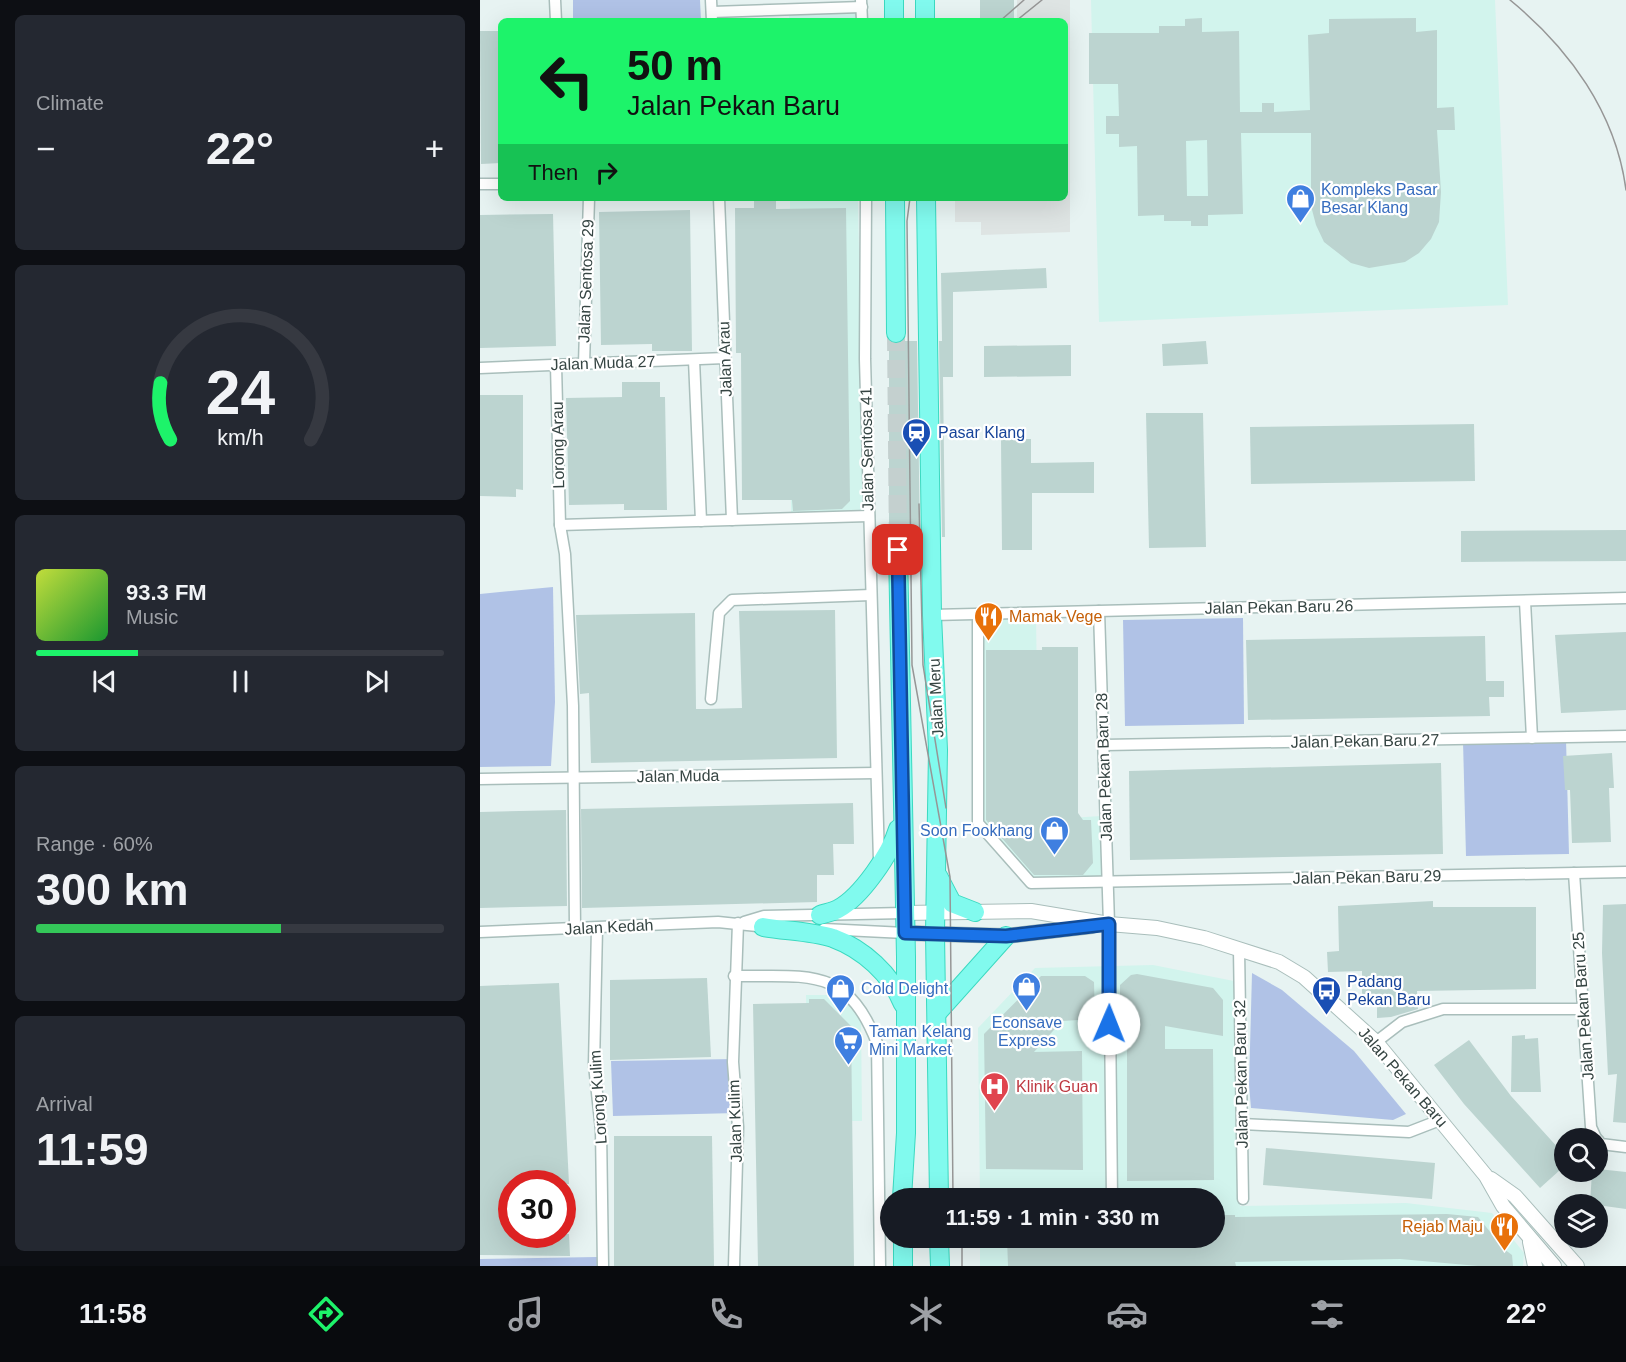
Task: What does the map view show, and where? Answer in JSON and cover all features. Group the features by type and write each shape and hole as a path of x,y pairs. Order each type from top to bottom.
{"highway":[{"path":"894,0 894,18"},
{"path":"925,0 925,18"},
{"path":"895,201 896,333"},
{"name":"Jalan Meru","path":"926,201 932,615 938,750 935,933 939,1188"},
{"path":"898,550 905,933 906,1132 903,1188"},
{"path":"820,915 838,909 856,893 880,865 893,847 902,816"},
{"path":"937,872 952,903 975,912"},
{"path":"763,927 833,938 855,949 885,974 893,983 905,1010 904,1080"},
{"path":"938,1012 1006,936"},
{"path":"903,1248 903,1266"},
{"path":"939,1248 940,1266"}],"street":[{"path":"555,0 556,18"},
{"path":"711,0 712,16 862,4"},
{"path":"480,184 498,184"},
{"name":"Jalan Sentosa 29","path":"584,364 589,201"},
{"name":"Jalan Arau","path":"719,201 732,520"},
{"name":"Jalan Sentosa 41","path":"866,201 865,359 880,865"},
{"name":"Jalan Muda 27","path":"480,368 725,358"},
{"name":"Jalan Arau","path":"693,360 701,521"},
{"name":"Lorong Arau","path":"556,365 560,525 565,554 572,694 575,929"},
{"path":"560,525 869,516"},
{"path":"711,699 719,613 726,603 732,600 871,595"},
{"name":"Jalan Pekan Baru 26","path":"932,615 1626,598"},
{"path":"1525,600 1532,738"},
{"name":"Jalan Pekan Baru 28","path":"1100,611 1109,924 1112,1188"},
{"name":"Jalan Pekan Baru 29","path":"978,614 978,823 1031,883 1626,872"},
{"name":"Jalan Pekan Baru 27","path":"1104,745 1626,736"},
{"name":"Jalan Muda","path":"480,779 876,773"},
{"name":"Jalan Pekan Baru 25","path":"1574,873 1592,1128"},
{"name":"Jalan Pekan Baru","path":"904,913 1031,911 1109,924 1157,928 1204,938 1279,962 1304,977 1376,1042 1486,1176 1503,1206 1554,1266"},
{"path":"738,923 764,916 904,913"},
{"path":"738,923 763,927 905,933"},
{"name":"Jalan Kedah","path":"480,932 738,923"},
{"name":"Jalan Kulim","path":"734,1266 738,1127 733,1062 734,976 738,923"},
{"name":"Jalan Pekan Baru","path":"905,933 1006,936 1109,924"},
{"name":"Lorong Kulim","path":"597,928 594,1065 601,1130 603,1266"},
{"name":"Jalan Pekan Baru 32","path":"1239,949 1243,1199"},
{"path":"734,976 802,977 830,982 851,996 866,1014 877,1043 880,1266"},
{"path":"1376,1042 1402,1022 1443,1009 1583,1009"},
{"path":"1242,1124 1409,1132 1440,1120"},
{"name":"Jalan Pekan Baru 25","path":"1608,1144 1626,1147"},
{"name":"Jalan Pekan Baru","path":"1486,1176 1515,1196 1576,1266"},
{"path":"1528,1235 1535,1266"}],"shaded area":[{"path":"573,0 700,0 701,18 573,18"},
{"path":"1017,0 1070,0 1070,232 981,235 981,222 955,222 955,201 1068,201 1068,18 1017,18"},
{"name":"Kompleks Pasar Besar Klang","path":"1091,0 1495,0 1508,305 1099,322"},
{"path":"857,12 857,18 789,18 789,14"},
{"path":"790,201 858,201 864,510 791,513"},
{"path":"553,587 555,702 551,766 480,767 480,594"},
{"path":"1036,618 1039,807 1054,819 1101,816 1103,876 1034,878 980,824 982,619"},
{"path":"1243,618 1244,724 1125,726 1123,620"},
{"path":"1566,739 1569,854 1466,856 1463,741"},
{"path":"1153,965 1234,981 1240,1206 1406,1203 1492,1213 1524,1253 1523,1266 980,1266 980,1248 1225,1248 1225,1188 980,1188 978,1028 1035,968"},
{"path":"1252,973 1282,990 1354,1051 1406,1114 1393,1120 1251,1108 1249,1085"},
{"path":"806,995 840,995 861,1018 862,1121 808,1121"},
{"path":"735,1059 737,1113 613,1116 611,1061"},
{"path":"597,1257 597,1266 480,1266 480,1259"}],"building":[{"path":"980,0 1014,0 1014,18 980,18"},
{"path":"1202,18 1202,32 1239,31 1240,112 1262,112 1262,103 1274,103 1274,112 1310,110 1308,35 1329,33 1329,19 1416,18 1416,32 1437,30 1437,108 1454,107 1455,130 1437,130 1441,192 1439,222 1431,239 1419,253 1405,262 1369,268 1351,263 1324,242 1311,206 1311,133 1241,133 1243,214 1208,215 1208,226 1191,226 1191,221 1164,221 1164,215 1138,216 1137,146 1119,147 1119,134 1106,134 1106,116 1119,116 1118,84 1089,84 1089,33 1159,33 1159,26 1185,26 1185,19","holes":["1207,140 1208,196 1187,196 1186,141"]},
{"path":"480,31 498,31 498,163 481,164"},
{"path":"754,201 776,201 776,209 846,208 850,501 842,509 793,511 792,500 742,500 741,353 736,353 735,208 754,208"},
{"path":"690,210 692,351 652,351 652,344 601,345 599,212"},
{"path":"553,214 556,346 480,348 480,215"},
{"path":"1046,268 1047,288 953,292 953,377 943,377 945,537 942,537 939,341 942,341 941,273"},
{"path":"889,341 897,344 904,341 917,341 920,537 889,537"},
{"path":"1206,341 1208,364 1163,366 1162,344"},
{"path":"1071,345 1071,376 984,377 984,346"},
{"path":"622,382 660,382 660,397 665,397 667,510 624,510 624,504 569,505 566,398 622,397"},
{"path":"480,395 523,395 523,490 516,489 516,497 480,496"},
{"path":"1146,413 1203,413 1206,547 1149,548"},
{"path":"1474,424 1475,481 1251,484 1250,427"},
{"path":"1001,439 1031,439 1031,463 1094,462 1094,493 1032,493 1032,550 1002,550"},
{"path":"1626,530 1626,561 1461,562 1461,531"},
{"path":"835,610 837,758 591,763 589,693 580,694 576,615 695,613 696,709 706,709 742,708 739,611"},
{"path":"1626,632 1626,710 1561,713 1555,635"},
{"path":"1485,636 1486,681 1504,681 1504,697 1489,697 1490,716 1248,720 1246,640"},
{"path":"1042,647 1078,647 1078,813 1083,820 1091,820 1093,863 1083,875 1034,875 986,820 986,650 1042,650"},
{"path":"1612,753 1614,788 1609,788 1611,842 1572,843 1570,790 1565,790 1563,756"},
{"path":"1441,763 1443,854 1130,860 1129,771"},
{"path":"853,803 854,844 833,844 834,875 817,875 817,902 582,908 581,809"},
{"path":"566,810 567,906 480,908 480,812"},
{"path":"1433,901 1433,907 1536,907 1536,989 1417,991 1418,1009 1391,1017 1377,1018 1377,1006 1372,1006 1372,994 1362,994 1362,971 1328,972 1327,952 1339,951 1338,906"},
{"path":"1626,904 1626,1123 1613,1122 1617,1074 1608,1075 1602,953 1603,905"},
{"path":"1137,974 1213,988 1223,1000 1223,1036 1165,1026 1165,1049 1213,1049 1214,1180 1127,1181 1127,1018 1120,1017 1120,985 1131,975"},
{"path":"1041,976 1085,976 1094,982 1095,1019 1062,1021 1034,1052 1082,1051 1083,1170 986,1169 984,1034"},
{"path":"707,978 711,1057 610,1060 610,980"},
{"path":"559,983 568,1170 498,1170 498,1248 570,1248 570,1256 480,1255 480,986"},
{"path":"809,999 824,999 851,1026 854,1266 758,1266 753,1004 809,1003"},
{"path":"1525,1035 1525,1039 1538,1038 1541,1092 1511,1092 1512,1036"},
{"path":"1469,1040 1511,1096 1554,1143 1554,1175 1540,1188 1464,1104 1434,1065"},
{"path":"614,1136 712,1136 714,1266 614,1266"},
{"path":"1266,1148 1435,1163 1432,1199 1263,1185"},
{"path":"1608,1170 1626,1172 1626,1209 1608,1206 1608,1194 1591,1194 1591,1182 1608,1182"},
{"path":"1447,1214 1478,1217 1504,1249 1512,1255 1513,1266 1478,1266 1400,1259 1235,1262 1236,1266 1008,1266 1007,1248 1225,1248 1225,1215 1235,1215 1235,1217"}],"tunnel":[{"path":"896,333 898,550"}],"tram line":[{"path":"1003,18 1024,0"},
{"path":"1020,18 1042,0"},
{"path":"1510,0 1552,39 1586,84 1612,135 1621,162 1626,190"},
{"path":"910,201 907,221 912,665 950,877 953,1188"},
{"path":"919,504 923,665 946,808"},
{"path":"962,1248 962,1266"}],"place":[{"name":"Kompleks Pasar Besar Klang","path":"1300,224"},
{"name":"Pasar Klang","path":"917,458"},
{"name":"Mamak Vege","path":"988,642"},
{"name":"Soon Fookhang","path":"1054,856"},
{"name":"Econsave Express","path":"1027,1012"},
{"name":"Cold Delight","path":"840,1014"},
{"name":"Padang Pekan Baru","path":"1326,1016"},
{"name":"Taman Kelang Mini Market","path":"848,1066"},
{"name":"Klinik Guan","path":"995,1112"},
{"name":"Rejab Maju","path":"1504,1252"}],"route":[{"path":"898,550 905,933 1006,936 1109,924 1109,1024"}]}
